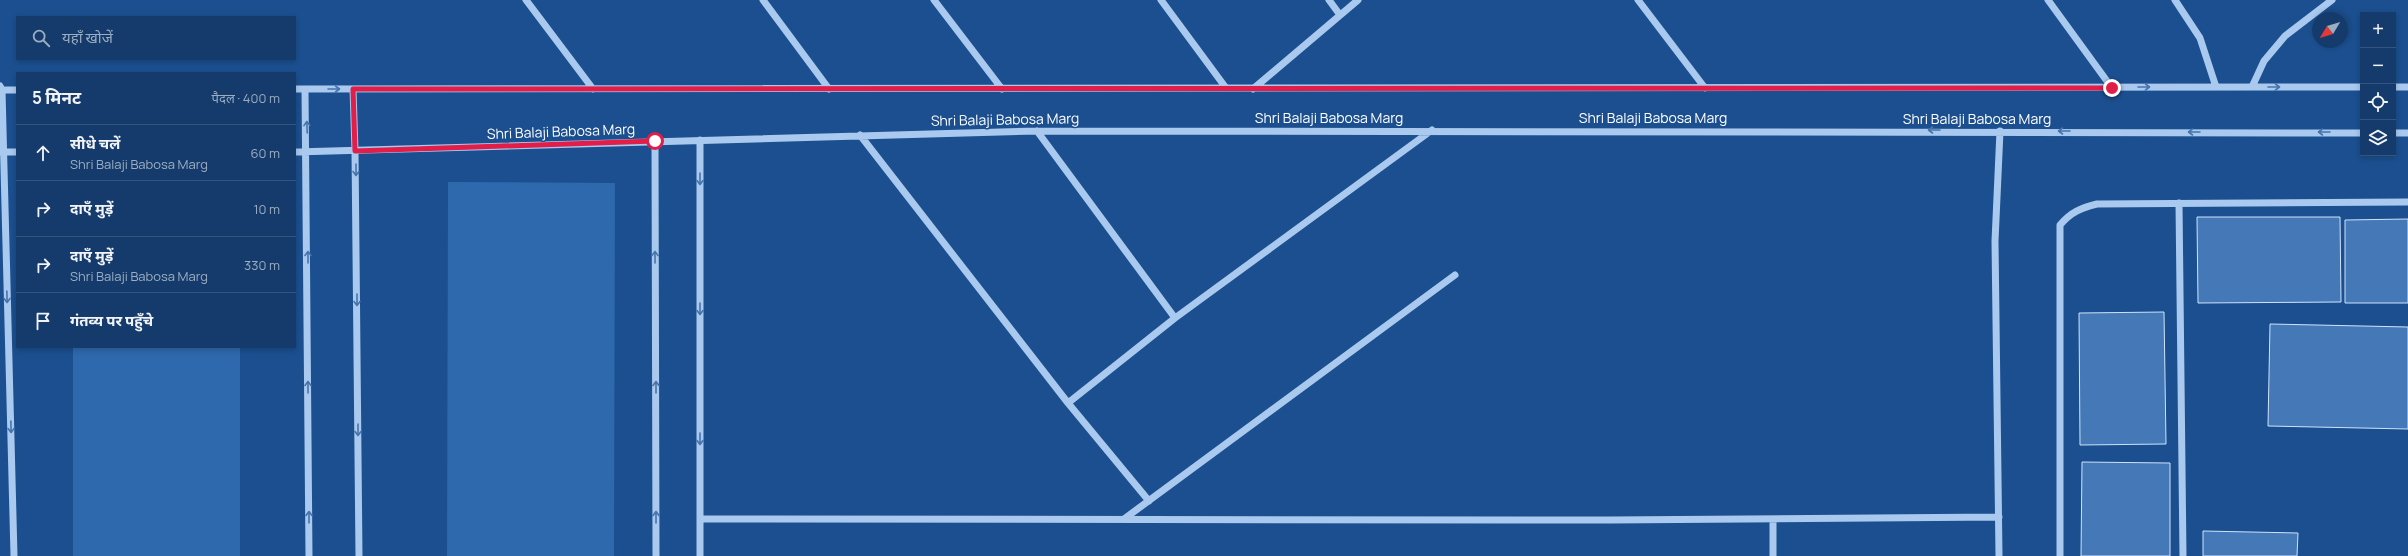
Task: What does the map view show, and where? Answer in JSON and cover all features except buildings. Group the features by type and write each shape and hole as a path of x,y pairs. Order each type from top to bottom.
{"street":[{"path":"526,0 593,89"},
{"path":"763,0 829,89"},
{"path":"934,0 1002,89"},
{"path":"1161,0 1226,88"},
{"path":"1329,0 1340,16"},
{"path":"1253,89 1358,0"},
{"path":"1638,0 1705,88"},
{"path":"2048,0 2112,88"},
{"path":"2175,0 2200,38 2216,87"},
{"path":"2252,87 2264,61 2285,36 2332,0"},
{"name":"Shri Balaji Babosa Marg","path":"296,89 2360,87"},
{"path":"2396,87 2408,87"},
{"path":"14,556 1,89 16,90"},
{"path":"305,89 307,152 309,556"},
{"path":"353,89 355,151 359,556"},
{"path":"1068,403 1175,318 1432,130"},
{"name":"Shri Balaji Babosa Marg","path":"296,152 1037,131 1432,130 2360,133"},
{"path":"1037,131 1175,318"},
{"path":"1999,556 1995,241 2000,131"},
{"path":"2396,133 2408,133"},
{"path":"860,135 1068,403 1149,501"},
{"path":"700,140 700,556"},
{"path":"655,141 656,556"},
{"path":"2,152 16,152"},
{"path":"2060,556 2060,225 2069,214 2082,207 2097,204 2408,202"},
{"path":"2179,203 2183,556"},
{"path":"1124,519 1456,275"},
{"path":"700,518 1773,519 1999,517"},
{"path":"1773,519 1773,556"}],"shaded area":[{"path":"448,182 615,183 614,556 447,556"},
{"path":"73,348 240,348 240,556 73,556"}],"route":[{"path":"655,141 355,151 353,89 2112,88"}]}
